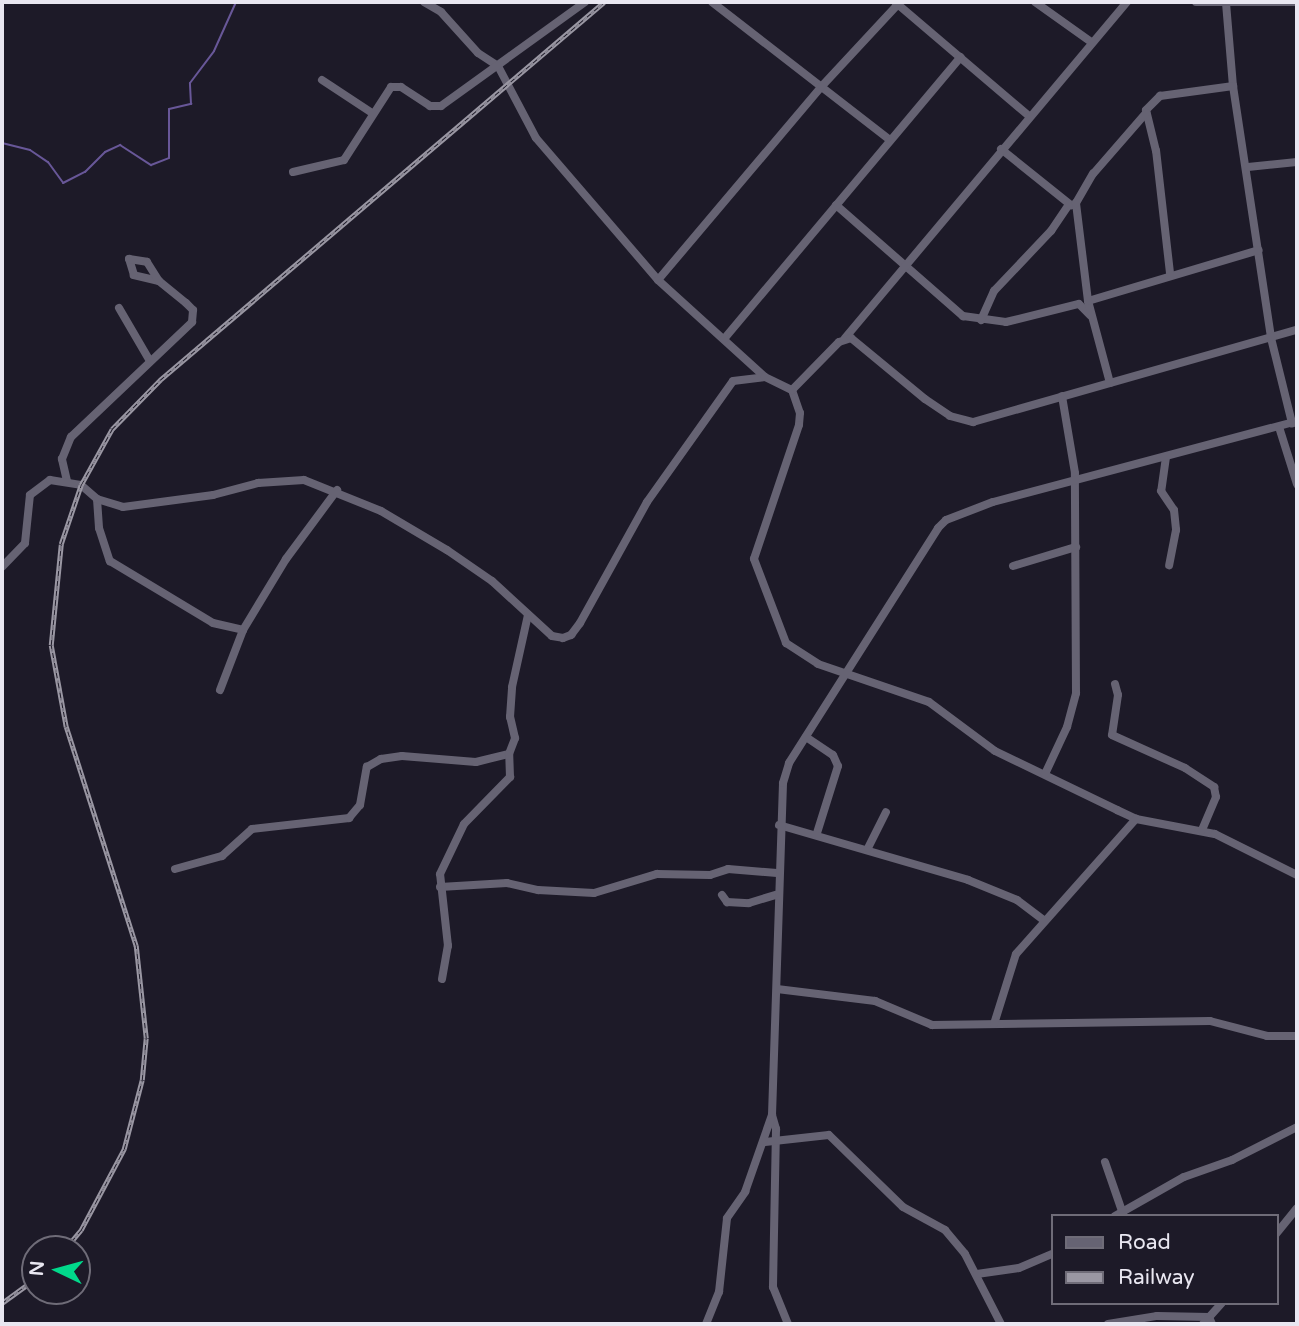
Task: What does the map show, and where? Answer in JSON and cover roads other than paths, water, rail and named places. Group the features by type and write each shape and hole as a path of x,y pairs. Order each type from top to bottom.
{"street":[{"path":"424,2 440,12 478,53 498,66 536,138 658,280 765,377 792,390 800,413 799,425 755,550 755,568 784,640 817,664 929,702 995,751 1136,818 1202,830 1297,875"},
{"path":"293,172 344,160 372,113 391,88 401,87 437,107 585,2"},
{"path":"712,2 890,140"},
{"path":"1035,2 1091,42"},
{"path":"792,390 845,338 902,266 1127,2"},
{"path":"1196,2 1297,2"},
{"path":"658,280 822,86 897,3 1029,116"},
{"path":"788,1324 773,1287 770,1143 777,989 776,895 779,825 786,773 806,737 943,522 993,502 1294,422 1271,338 1248,167 1233,86 1226,3"},
{"path":"724,338 961,57"},
{"path":"322,80 372,113"},
{"path":"982,320 994,291 1073,206 1080,192 1160,96 1233,86"},
{"path":"1146,113 1156,151 1170,273"},
{"path":"1001,149 1073,206 1090,315 1110,383"},
{"path":"1248,167 1297,162"},
{"path":"836,205 959,314 1006,323 1075,304 1084,305 1090,315"},
{"path":"1088,301 1170,273 1259,250"},
{"path":"66,481 62,460 71,437 194,317 186,303 159,281"},
{"path":"118,308 150,361"},
{"path":"845,338 858,342 925,399 963,421 990,418 1297,330"},
{"path":"2,567 25,543 28,499 36,486 50,480 81,485 97,499 113,507 141,506 258,483 304,480 337,490 447,550 492,581 552,636 571,635 640,513 721,393 740,378 765,377"},
{"path":"1045,774 1067,727 1076,693 1075,482 1062,397"},
{"path":"1279,427 1297,484"},
{"path":"1166,457 1161,491 1174,510 1177,530 1175,554 1169,565"},
{"path":"220,690 243,630 306,528 337,490"},
{"path":"97,499 99,528 110,561 213,623 243,630"},
{"path":"1013,566 1076,547"},
{"path":"442,979 448,946 440,887 442,869 460,830 510,777 509,754 516,738 510,707 528,615"},
{"path":"1115,684 1118,695 1112,735 1185,768 1214,787 1216,797 1202,830"},
{"path":"806,737 833,755 838,766 817,832"},
{"path":"175,869 222,856 252,829 349,818 360,805 368,766 382,760 402,756 476,762 509,754"},
{"path":"868,848 886,812"},
{"path":"994,1024 1012,962 1044,920 1136,818"},
{"path":"779,825 817,832 999,891 1044,920"},
{"path":"440,887 507,883 538,890 594,893 657,874 710,875 729,869 777,873"},
{"path":"722,895 727,902 742,903 776,895"},
{"path":"777,989 875,1001 932,1025 1210,1021 1267,1035 1297,1036"},
{"path":"1105,1162 1118,1213 1184,1177 1232,1160 1297,1127"},
{"path":"770,1143 829,1135 890,1196 945,1230 977,1274 1001,1324"},
{"path":"706,1324 719,1292 727,1218 745,1192 770,1143"},
{"path":"1278,1232 1297,1208"},
{"path":"977,1274 1019,1268 1050,1255"},
{"path":"1108,1324 1157,1316 1208,1322 1221,1305"}],"waterway":[{"path":"2,143 30,150 48,162 63,183 85,172 105,152 120,145 151,165 169,158 169,109 191,104 190,83 214,51 236,2"}],"railway":[{"path":"77,1235 124,1149 142,1080 146,1038 136,946 66,727 51,645 61,544 81,485 112,429 160,380 604,2"},
{"path":"2,1303 21,1289"}]}
